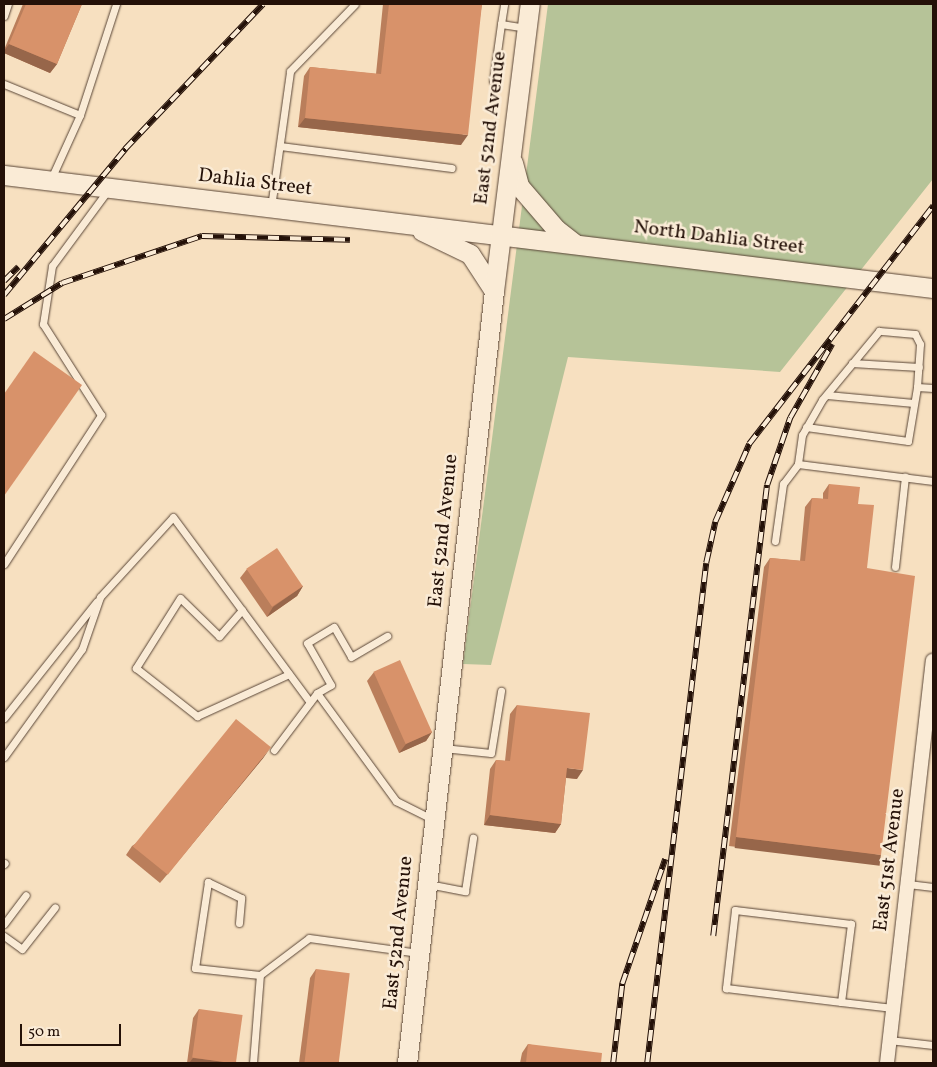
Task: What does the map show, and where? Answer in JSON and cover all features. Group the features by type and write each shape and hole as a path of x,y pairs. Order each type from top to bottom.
{"street":[{"name":"East 52nd Avenue","path":"407,1063 500,235 530,4"},
{"path":"512,143 519,186 556,229 576,244"},
{"name":"Dahlia Street","path":"4,175 500,235"},
{"path":"395,222 419,229 470,254 494,291"},
{"name":"North Dahlia Street","path":"500,235 933,288"},
{"name":"East 51st Avenue","path":"887,1063 929,728 933,661"}],"lane":[{"path":"4,16 8,4"},
{"path":"50,181 80,115 116,4"},
{"path":"271,208 290,71 355,4"},
{"path":"493,81 504,4"},
{"path":"501,24 526,28"},
{"path":"4,84 80,115"},
{"path":"280,146 452,168"},
{"path":"4,564 101,415 43,324 52,266 110,188"},
{"path":"776,541 783,484 798,464 802,435 806,427 827,395 879,331 915,334 920,344 919,367 908,441 806,427"},
{"path":"852,362 919,367"},
{"path":"917,387 933,388"},
{"path":"827,395 914,403"},
{"path":"798,464 933,481"},
{"path":"895,567 905,477"},
{"path":"4,718 100,598 173,517 310,702"},
{"path":"4,757 82,649 100,598"},
{"path":"242,610 218,636 180,598 136,668 197,716 289,674"},
{"path":"274,750 317,693 331,685 307,643 334,628 351,657 387,636"},
{"path":"443,748 491,754 501,691"},
{"path":"317,693 396,801 435,820"},
{"path":"428,884 465,891 473,838"},
{"path":"239,923 241,898 208,882 195,968 260,975 310,938 420,953"},
{"path":"908,884 933,887"},
{"path":"4,924 26,895"},
{"path":"4,936 22,949 55,907"},
{"path":"841,1002 850,924 735,910 726,988 841,1002 893,1008"},
{"path":"253,1063 260,975"},
{"path":"890,1040 933,1045"}],"green space":[{"path":"548,4 933,4 933,179 780,372 568,357 491,665 463,664"}],"building":[{"path":"26,4 82,4 57,64 9,44"},
{"path":"389,4 482,4 468,135 305,118 310,67 381,74"},
{"path":"34,351 82,385 4,496 4,394"},
{"path":"829,484 860,487 858,504 874,505 867,568 915,576 881,855 736,837 770,558 805,561 812,498 828,499"},
{"path":"277,548 303,586 272,607 246,569"},
{"path":"400,660 432,732 406,744 374,672"},
{"path":"517,705 590,713 583,770 567,768 561,824 490,815 496,760 510,761"},
{"path":"236,719 271,747 168,875 133,846"},
{"path":"316,969 350,973 339,1063 304,1063"},
{"path":"199,1009 243,1015 236,1063 192,1058"},
{"path":"528,1044 602,1053 601,1063 526,1063"}],"railway":[{"path":"4,295 125,149 263,4"},
{"path":"647,1063 706,563 715,522 749,444 933,206"},
{"path":"4,319 62,283 202,236 350,240"},
{"path":"4,281 18,267"},
{"path":"713,936 767,485 790,418 832,344"},
{"path":"613,1063 622,984 665,859"}]}
